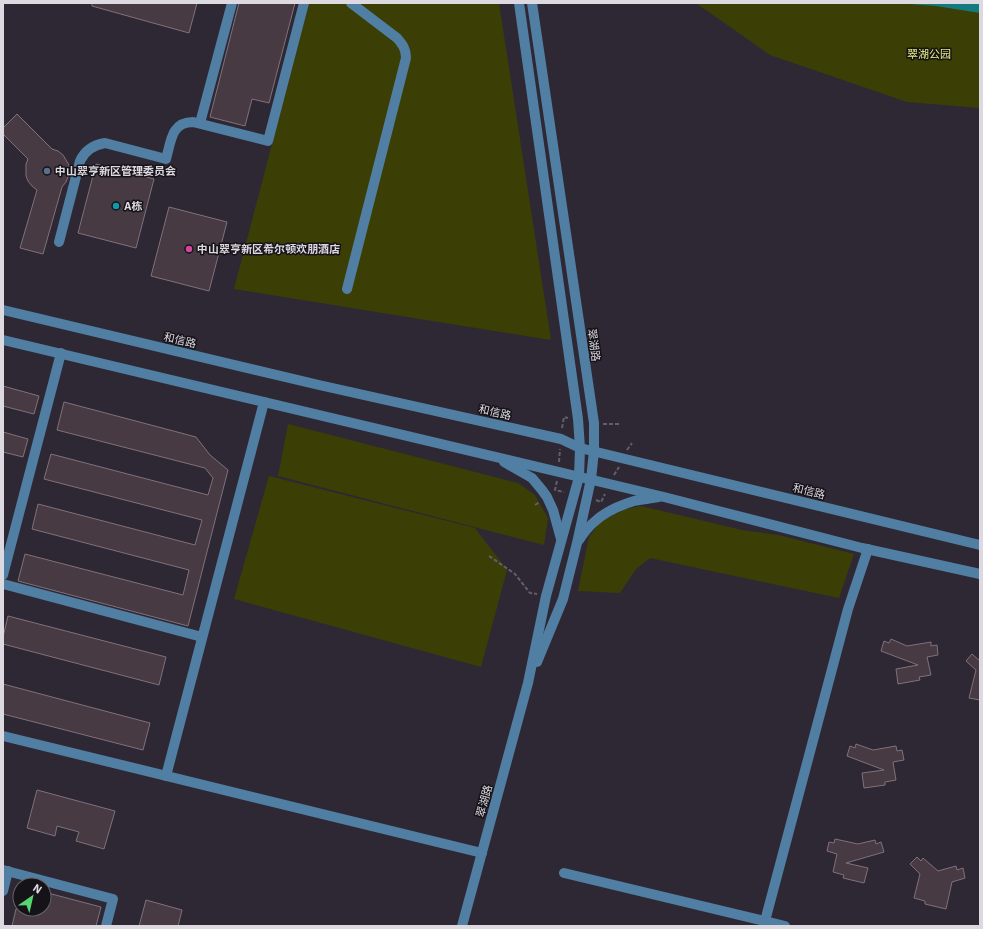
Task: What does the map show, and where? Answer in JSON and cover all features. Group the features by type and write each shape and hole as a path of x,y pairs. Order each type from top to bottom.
{"street":[{"path":"200,124 232,3"},
{"path":"59,242 80,161 87,151 98,144 104,143 166,160 176,128 187,122 193,122 268,141 304,3"},
{"path":"347,289 406,58 406,50 397,38 353,3"},
{"name":"翠湖路","path":"462,926 528,683 546,596 579,476 580,448 578,419 519,3"},
{"name":"翠湖路","path":"528,683 563,599 591,480 594,451 594,423 532,3"},
{"name":"和信路","path":"3,310 319,385 561,439 580,448 980,545"},
{"path":"3,340 664,496 868,549 980,574"},
{"path":"3,575 61,353"},
{"path":"166,776 264,402"},
{"path":"496,457 532,478 542,490 553,510 561,541"},
{"path":"577,544 594,522 606,514 635,501 664,496"},
{"path":"765,921 848,609 868,549"},
{"path":"3,584 202,637"},
{"path":"3,736 482,853"},
{"path":"3,891 6,871 113,899 106,926"},
{"path":"564,873 785,926"}],"path":[{"path":"489,556 514,574 530,593 546,596"}],"green space":[{"path":"309,3 499,3 551,340 234,289"},
{"name":"翠湖公园","path":"696,3 980,3 980,108 907,102 770,55"},
{"path":"288,424 518,483 535,495 548,518 544,545 278,476"},
{"path":"269,476 475,528 507,570 481,667 234,599"},
{"path":"641,506 742,530 778,535 854,554 839,598 650,558 636,569 620,593 578,591 589,537 600,522 625,509"}],"shaded area":[{"path":"897,3 980,3 980,13 936,6"}],"building":[{"path":"92,3 197,3 189,33 92,6"},
{"path":"239,3 295,3 269,103 252,99 245,126 210,117"},
{"path":"17,114 52,149 63,155 69,165 68,177 62,187 43,254 20,248 37,190 28,181 26,176 26,164 28,159 3,134 3,128"},
{"name":"A栋","path":"96,164 154,179 136,248 78,233"},
{"path":"169,207 227,222 209,291 151,276"},
{"path":"3,386 39,396 34,414 3,406"},
{"path":"64,402 196,437 210,455 228,470 188,626 18,581 25,554 183,595 189,570 32,529 38,504 195,545 202,520 44,479 51,454 208,495 213,478 205,468 57,430"},
{"path":"3,432 28,439 23,457 3,452"},
{"path":"8,616 166,657 159,685 3,644 3,637"},
{"path":"891,639 907,646 931,642 931,646 937,645 938,655 927,657 931,675 919,677 920,680 898,684 896,669 918,665 881,651 884,641 889,643"},
{"path":"972,654 980,661 980,700 969,698 976,670 966,661"},
{"path":"3,684 150,723 143,750 3,714"},
{"path":"856,744 873,750 896,746 897,751 902,750 904,760 893,762 896,780 885,782 885,785 864,788 862,773 884,770 847,756 850,746 855,748"},
{"path":"37,790 115,811 104,849 76,841 79,832 57,826 55,836 27,828"},
{"path":"835,839 858,844 875,840 876,844 881,842 884,852 846,863 868,868 864,883 843,878 844,875 833,872 837,854 827,851 829,842 834,843"},
{"path":"917,857 921,861 923,858 938,871 956,866 957,870 963,868 965,878 952,882 946,909 925,904 925,901 914,898 920,874 910,864"},
{"path":"52,894 101,907 96,926 12,926 14,917 52,917"},
{"path":"146,900 182,910 178,926 139,926"}],"place":[{"name":"中山翠亨新区管理委员会","path":"47,171"},
{"name":"A栋","path":"116,206"},
{"name":"中山翠亨新区希尔顿欢朋酒店","path":"189,249"}]}
